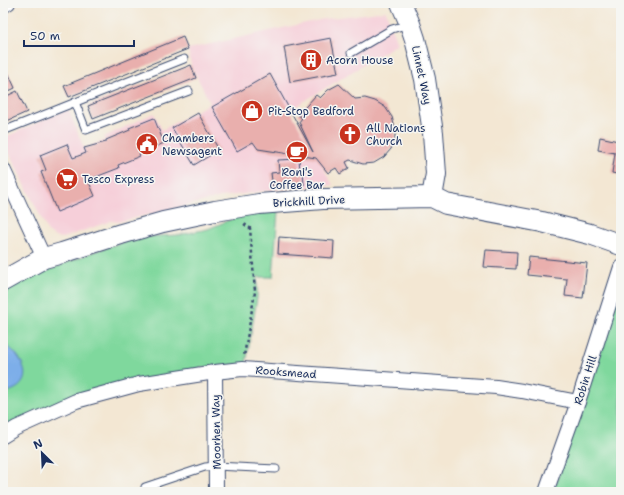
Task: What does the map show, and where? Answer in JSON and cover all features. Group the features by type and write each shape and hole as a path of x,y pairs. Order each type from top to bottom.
{"street":[{"path":"3,6 8,3"},
{"name":"Linnet Way","path":"402,3 410,24 425,79 433,133 436,174 432,197"},
{"path":"3,170 44,258"},
{"name":"Brickhill Drive","path":"3,281 44,258 164,222 215,211 259,204 323,199 432,197 446,204 542,222 590,234 621,245"},
{"name":"Robin Hill","path":"546,492 578,402 621,267"},
{"name":"Rooksmead","path":"3,436 16,428 76,401 139,384 242,369 496,387 578,402"},
{"name":"Moorhen Way","path":"215,372 216,492"}],"lane":[{"path":"351,53 392,29 410,24"},
{"path":"3,131 184,59"},
{"path":"75,102 86,130 189,91"},
{"path":"145,487 205,467 216,466 276,469"}],"path":[{"path":"237,208 239,221 250,228 255,292 242,369"}],"shaded area":[{"path":"386,11 397,44 290,110 333,185 272,190 221,197 118,222 111,221 63,238 55,237 48,232 3,140 3,138 68,109 84,148 105,140 104,137 154,113 162,130 210,103 191,65 188,49 324,19"}],"green space":[{"path":"278,211 273,277 257,277 257,298 246,364 199,368 3,428 3,290 93,252 138,237 179,235 208,229 241,215"},
{"path":"621,285 621,492 553,492"}],"water":[{"path":"3,344 15,352 23,365 25,372 21,384 8,392 3,392"}],"building":[{"path":"183,37 188,49 69,97 64,86"},
{"name":"Acorn House","path":"331,38 338,73 290,82 284,47"},
{"path":"191,65 196,78 93,119 88,106"},
{"path":"6,68 15,88 3,94 3,69"},
{"path":"270,74 313,152 299,122 302,118 298,115 316,95 320,98 328,90 339,84 355,99 365,98 375,101 385,107 392,117 395,128 395,139 391,149 384,157 374,163 363,164 350,160 346,162 349,168 340,174 336,168 328,173 316,158 258,149 253,142 237,151 212,107"},
{"path":"17,91 27,112 7,121 3,112 3,98"},
{"path":"198,113 219,150 194,165 172,128"},
{"path":"154,118 164,143 139,154 140,156 118,165 119,168 88,180 95,196 57,212 41,172 46,170 40,155 67,144 73,158 86,153 84,148 106,142 106,140 130,130 129,128"},
{"path":"600,137 618,141 617,144 621,145 621,175 612,173 615,153 598,150"},
{"path":"299,159 300,171 303,171 304,185 273,188 271,173 279,172 278,160"},
{"path":"279,237 334,241 333,258 278,254"},
{"path":"486,250 517,252 516,269 484,267"},
{"path":"529,257 587,263 583,298 565,296 567,279 527,275"}],"place":[{"name":"Acorn House","path":"311,60"},
{"name":"Pit-Stop Bedford","path":"252,111"},
{"name":"All Nations Church","path":"350,134"},
{"name":"Chambers Newsagent","path":"147,144"},
{"name":"Roni's Coffee Bar","path":"297,152"},
{"name":"Tesco Express","path":"67,179"}]}
